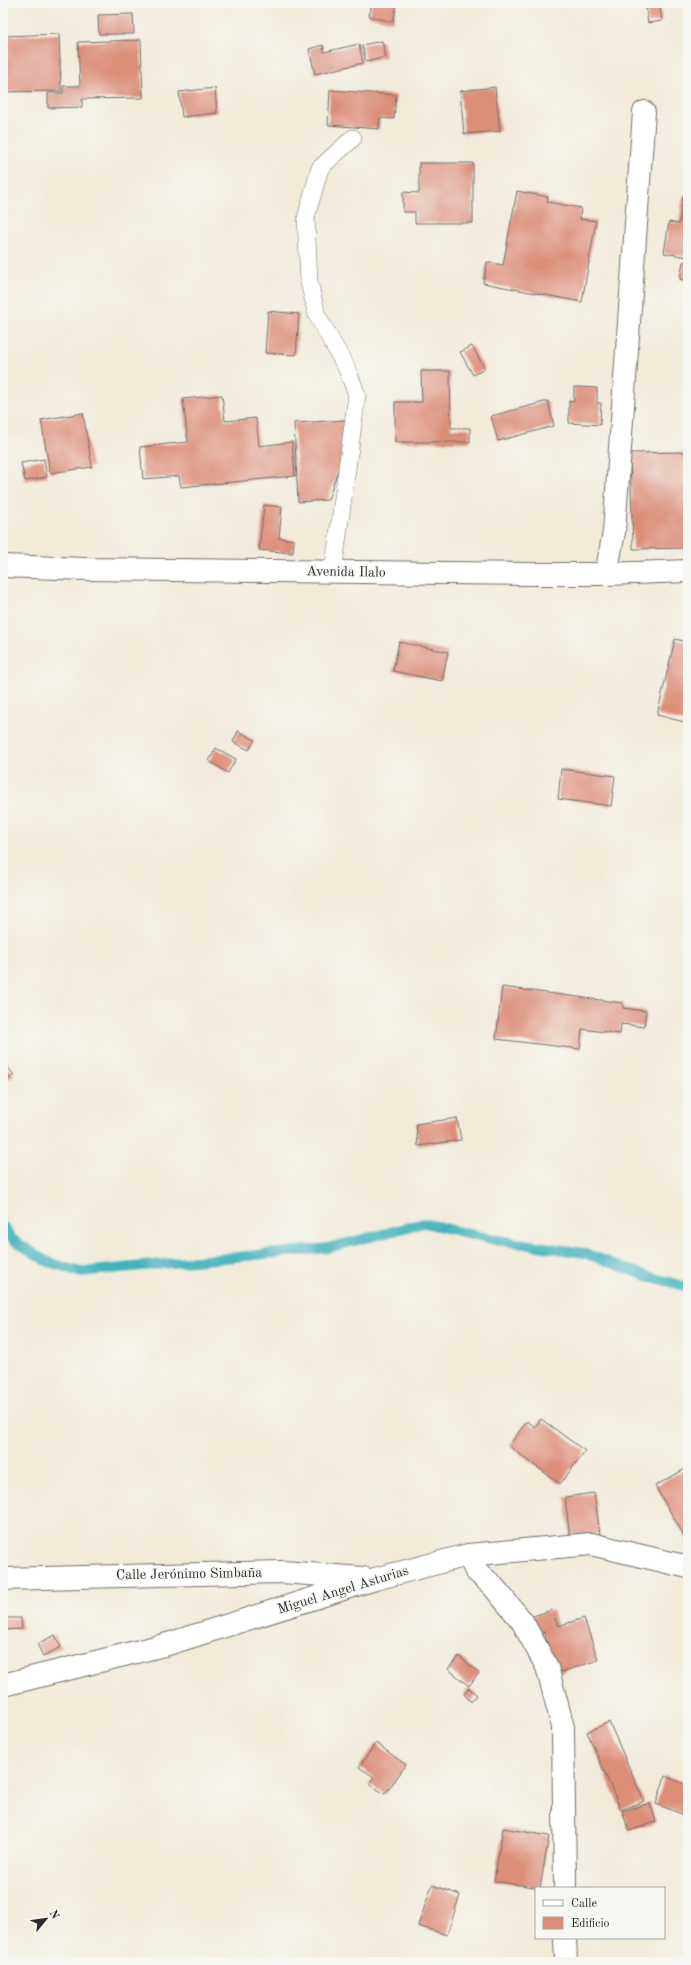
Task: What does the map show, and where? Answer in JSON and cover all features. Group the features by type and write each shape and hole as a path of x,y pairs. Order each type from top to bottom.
{"street":[{"path":"606,574 614,532 644,112"},
{"name":"Avenida Ilalo","path":"3,566 333,572 606,574 688,571"},
{"name":"Miguel Angel Asturias","path":"3,1685 168,1644 375,1579 468,1555 590,1544 688,1567"},
{"path":"468,1555 476,1572 492,1585 522,1621 547,1667 563,1727 565,1887"},
{"name":"Calle Jerónimo Simbaña","path":"3,1579 282,1572 375,1579"},
{"path":"565,1939 566,1962"}],"lane":[{"path":"333,572 357,395 347,370 317,315 309,282 306,218 320,168 353,138"}],"building":[{"path":"372,3 397,3 393,22 369,16"},
{"path":"660,6 662,21 648,23 646,8"},
{"path":"133,14 134,34 99,34 98,15"},
{"path":"59,34 61,91 3,92 3,36"},
{"path":"141,40 143,98 82,99 82,107 48,108 48,93 63,93 63,86 80,86 78,42"},
{"path":"382,41 386,57 366,62 362,45"},
{"path":"359,44 363,63 315,74 309,49 323,45 324,52"},
{"path":"495,87 500,131 464,134 460,91"},
{"path":"215,88 217,113 182,117 179,92"},
{"path":"330,90 396,95 394,119 380,118 379,129 328,125"},
{"path":"419,163 473,163 473,223 415,223 415,212 403,212 403,192 419,193"},
{"path":"517,191 548,197 547,202 581,208 580,219 596,221 582,302 483,283 487,262 503,265"},
{"path":"683,196 688,197 688,257 664,253 669,222 679,224"},
{"path":"683,262 688,262 688,281 680,279"},
{"path":"268,311 299,314 296,355 265,353"},
{"path":"472,346 485,369 473,375 460,352"},
{"path":"421,371 450,371 451,428 470,428 470,442 395,442 395,402 422,402"},
{"path":"574,387 597,388 597,403 601,403 600,425 569,423 569,401 574,402"},
{"path":"222,395 225,421 256,418 259,446 292,442 295,476 181,487 179,476 143,479 140,447 188,442 183,399"},
{"path":"548,401 554,426 498,441 491,416"},
{"path":"83,413 92,467 50,473 41,420"},
{"path":"347,420 349,437 328,500 298,502 294,423"},
{"path":"685,452 688,548 633,549 630,453"},
{"path":"44,459 47,477 25,481 21,463"},
{"path":"264,505 282,507 279,538 294,540 293,553 259,550"},
{"path":"675,639 688,642 688,723 657,715"},
{"path":"399,642 448,652 442,681 393,671"},
{"path":"238,731 255,740 249,750 233,742"},
{"path":"216,748 236,759 228,773 209,761"},
{"path":"561,769 615,776 611,806 558,799"},
{"path":"502,987 623,1003 623,1008 646,1011 644,1027 621,1024 620,1034 582,1029 580,1049 496,1039"},
{"path":"3,1061 14,1075 3,1083"},
{"path":"457,1118 461,1140 418,1146 416,1124"},
{"path":"541,1419 585,1451 560,1484 509,1446 527,1421 535,1427"},
{"path":"685,1469 688,1474 688,1542 655,1486"},
{"path":"594,1493 600,1534 570,1538 565,1497"},
{"path":"552,1610 558,1626 584,1618 598,1660 558,1673 544,1632 536,1634 530,1617"},
{"path":"3,1618 21,1618 22,1629 3,1630"},
{"path":"55,1635 61,1647 43,1656 37,1644"},
{"path":"459,1656 479,1673 469,1686 448,1669"},
{"path":"469,1688 477,1695 471,1702 464,1694"},
{"path":"609,1722 644,1801 621,1810 587,1732"},
{"path":"376,1743 406,1765 385,1794 369,1784 374,1777 359,1767"},
{"path":"665,1776 688,1785 687,1816 656,1804"},
{"path":"650,1803 656,1822 629,1831 622,1811"},
{"path":"503,1828 549,1836 540,1887 494,1881"},
{"path":"432,1885 460,1895 447,1935 418,1926"}],"waterway":[{"path":"3,1226 12,1239 46,1261 80,1272 328,1248 424,1223 491,1239 584,1253 647,1276 688,1287"}]}
